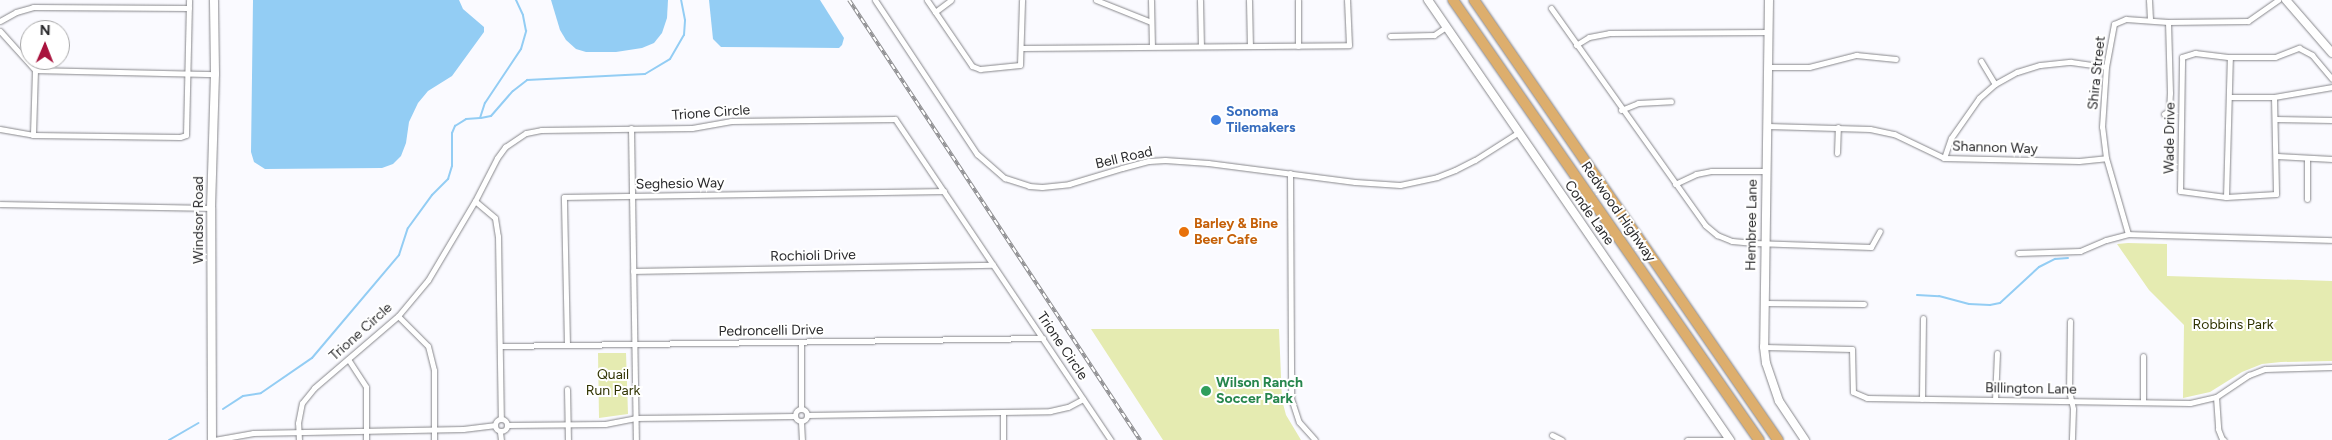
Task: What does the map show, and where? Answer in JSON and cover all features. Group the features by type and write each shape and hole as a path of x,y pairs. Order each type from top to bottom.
{"highway":[{"name":"Redwood Highway","path":"1454,0 1759,440"},
{"name":"Redwood Highway","path":"1474,0 1778,440"}],"street":[{"path":"0,128 33,135 180,137 186,135 190,0"},
{"name":"Windsor Road","path":"213,440 211,208 215,74 214,0"},
{"name":"Bell Road","path":"875,0 977,154 995,171 1017,183 1042,188 1054,187 1149,161 1165,160 1208,163 1379,184 1417,182 1437,177 1476,160 1519,132"},
{"path":"926,0 972,66 980,69 1020,65 1022,0"},
{"path":"935,12 951,0"},
{"path":"1096,0 1151,22"},
{"path":"1151,0 1152,46"},
{"path":"1200,0 1201,46"},
{"path":"1249,0 1250,46"},
{"path":"1298,0 1298,46"},
{"path":"1022,48 1349,45 1347,0"},
{"name":"Conde Lane","path":"1428,0 1730,440"},
{"name":"Hembree Lane","path":"1769,0 1764,347 1766,363 1779,401 1804,440"},
{"path":"2149,0 2150,20"},
{"name":"Shira Street","path":"2128,234 2106,158 2102,127 2106,67 2114,24 2126,19 2168,22 2248,21 2278,0"},
{"path":"2286,0 2332,54"},
{"path":"0,21 16,12 33,7 189,8"},
{"path":"1551,8 1704,226 1717,235 1732,241 1764,244 1871,247 1880,231"},
{"path":"2164,114 2169,110 2170,93 2168,22"},
{"path":"1390,36 1434,35 1446,27"},
{"path":"0,31 20,53"},
{"path":"1576,44 1589,37 1609,33 1768,32"},
{"name":"Wade Drive","path":"2274,97 2277,156 2276,194 2226,196 2180,191 2182,57 2195,54 2230,57 2275,57 2298,48 2312,55 2332,79"},
{"path":"1769,68 1809,67 1856,55 1896,59"},
{"path":"2226,196 2230,57"},
{"path":"1981,61 1995,84"},
{"path":"1944,158 1951,138 1979,98 1995,84 2017,72 2040,65 2071,62 2106,67"},
{"path":"33,135 35,70 215,74"},
{"path":"2230,97 2274,97 2332,87"},
{"path":"1622,110 1638,103 1672,101"},
{"name":"Trione Circle","path":"299,440 298,432 302,403 314,388 398,316 428,280 505,147 526,133 542,130 692,128 731,121 895,119 1111,440"},
{"path":"2275,119 2332,120"},
{"name":"Shannon Way","path":"1768,126 1870,128 1894,134 1944,158 2079,161 2106,158"},
{"path":"1837,153 1838,127"},
{"path":"631,128 636,440"},
{"path":"2277,156 2332,159"},
{"path":"2307,158 2307,199"},
{"path":"1675,184 1696,174 1711,171 1766,171"},
{"path":"1290,174 1291,398 1299,422 1315,440"},
{"name":"Seghesio Way","path":"567,345 564,197 944,191"},
{"path":"475,201 495,218 498,236 501,418"},
{"path":"0,204 211,208"},
{"path":"2018,253 2080,251 2106,240 2128,234 2332,240"},
{"name":"Rochioli Drive","path":"633,271 993,264"},
{"path":"1764,303 1864,304"},
{"path":"398,316 428,346 434,370 434,440"},
{"path":"1922,399 1924,318"},
{"path":"2070,321 2070,401 2073,409 2072,440"},
{"name":"Pedroncelli Drive","path":"500,346 1043,338"},
{"path":"801,342 801,409 807,415 1050,411 1068,407 1083,399"},
{"name":"Billington Lane","path":"1764,347 1852,349 1853,392 1868,398 2190,403 2216,397 2249,375 2265,369 2332,367"},
{"path":"1995,400 1996,353"},
{"path":"2143,356 2143,402"},
{"path":"348,359 366,388 366,440"},
{"path":"567,389 568,440"},
{"path":"2216,397 2218,429 2224,440"},
{"path":"795,416 797,410 801,409"},
{"path":"1003,413 1003,440"},
{"path":"802,440 801,422 807,415"},
{"path":"507,425 605,424 635,418 795,416"},
{"path":"795,416 801,422"},
{"path":"494,425 501,418"},
{"path":"501,418 506,421 507,425"},
{"path":"213,440 253,433 433,430 494,425"},
{"path":"494,425 500,432 501,440"},
{"path":"500,432 507,425"},
{"path":"1552,435 1562,440"},
{"path":"1687,440 1730,440"}],"green space":[{"name":"Robbins Park","path":"2117,244 2167,244 2167,276 2332,281 2332,361 2262,364 2242,372 2210,392 2183,398 2184,325 2149,290"},
{"name":"Wilson Ranch Soccer Park","path":"1091,329 1279,329 1282,400 1286,415 1301,440 1163,440"},
{"name":"Quail Run Park","path":"598,353 626,353 628,414 599,418"}],"water":[{"path":"253,0 459,0 463,9 484,27 484,32 452,76 428,91 418,103 409,122 406,143 401,156 393,164 382,168 265,169 254,162 251,152"},
{"path":"551,0 668,0 667,18 662,33 654,43 642,48 616,52 586,52 576,49 566,40 560,30"},
{"path":"709,0 820,0 844,38 842,45 839,48 721,47 713,39"}],"waterway":[{"path":"223,409 243,396 261,393 312,358 399,255 408,228 432,195 448,179 452,166 452,133 455,126 466,119 480,118 485,103 521,49 526,31 523,15 516,0"},
{"path":"481,118 491,116 513,91 527,80 645,74 670,59 684,35 685,20 681,0"},
{"path":"1917,295 1939,296 1969,304 1990,305 2000,303 2039,267 2055,259 2068,258"},
{"path":"169,440 198,423"}],"railway":[{"path":"849,0 1140,440"}],"place":[{"name":"Sonoma Tilemakers","path":"1216,120"},
{"name":"Barley & Bine Beer Cafe","path":"1184,232"},
{"name":"Wilson Ranch Soccer Park","path":"1206,391"}]}
